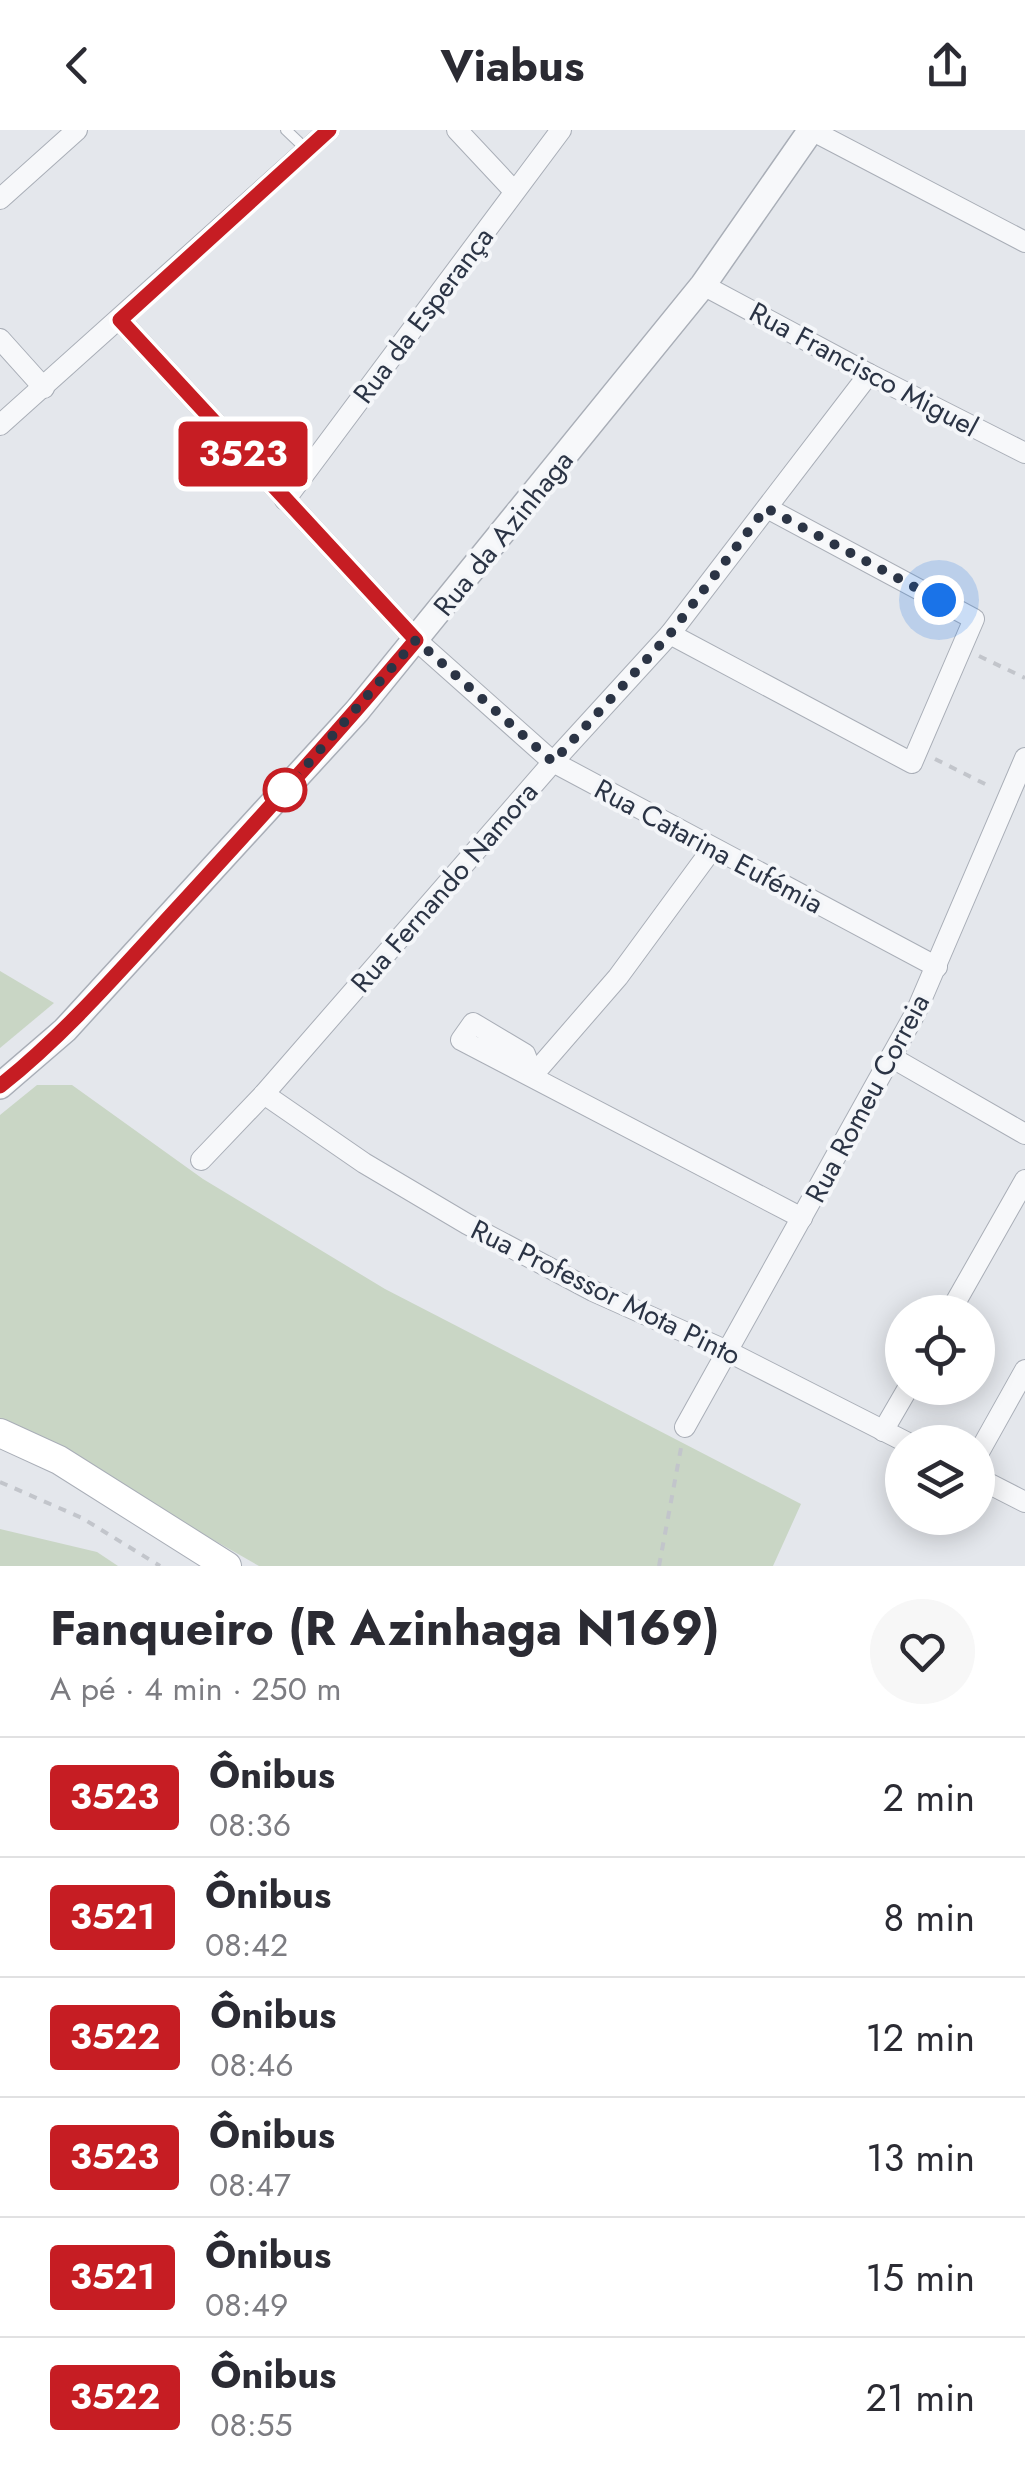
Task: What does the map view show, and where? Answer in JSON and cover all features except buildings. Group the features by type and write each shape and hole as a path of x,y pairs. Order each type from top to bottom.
{"main road":[{"path":"0,1433 59,1460 227,1566"}],"street":[{"path":"0,198 78,130"},
{"path":"0,425 329,130"},
{"path":"458,130 514,191"},
{"name":"Rua da Esperança","path":"285,500 561,130"},
{"path":"811,130 1025,242"},
{"name":"Rua da Azinhaga","path":"0,1086 65,1030 357,711 703,285 811,130"},
{"name":"Rua Francisco Miguel","path":"703,285 868,374 1025,452"},
{"name":"Rua Catarina Eufémia","path":"120,320 416,640 553,762 936,966"},
{"path":"0,339 44,388"},
{"name":"Rua Fernando Namora","path":"200,1160 264,1094 553,762 670,634 868,374"},
{"path":"670,634 912,763 974,619 766,508"},
{"name":"Rua Romeu Correia","path":"685,1426 892,1057 936,966 1025,758"},
{"path":"712,849 618,977 533,1075 802,1218"},
{"path":"892,1057 1025,1134"},
{"name":"Rua Professor Mota Pinto","path":"264,1094 364,1163 467,1224 593,1291 727,1351 883,1431"},
{"path":"960,1295 1025,1180"},
{"path":"994,1425 1025,1370"},
{"path":"883,1431 898,1405"},
{"path":"995,1487 1025,1502"}],"lane":[{"path":"286,130 306,150"}],"path":[{"path":"962,647 1025,678"},
{"path":"918,750 1009,796"},
{"path":"660,1566 685,1426"},
{"path":"0,1482 82,1518 160,1566"}],"green space":[{"path":"0,971 54,1003 0,1048"},
{"path":"37,1085 72,1085 203,1179 385,1289 801,1504 773,1566 259,1566 0,1418 0,1115"},
{"path":"0,1529 97,1552 118,1566 0,1566"}],"bus line":[{"name":"3523","path":"0,1086 65,1030 118,974 357,711 416,640 120,320 329,130"}],"route":[{"path":"285,790 416,640 553,762 670,634 766,508 939,600"}]}
